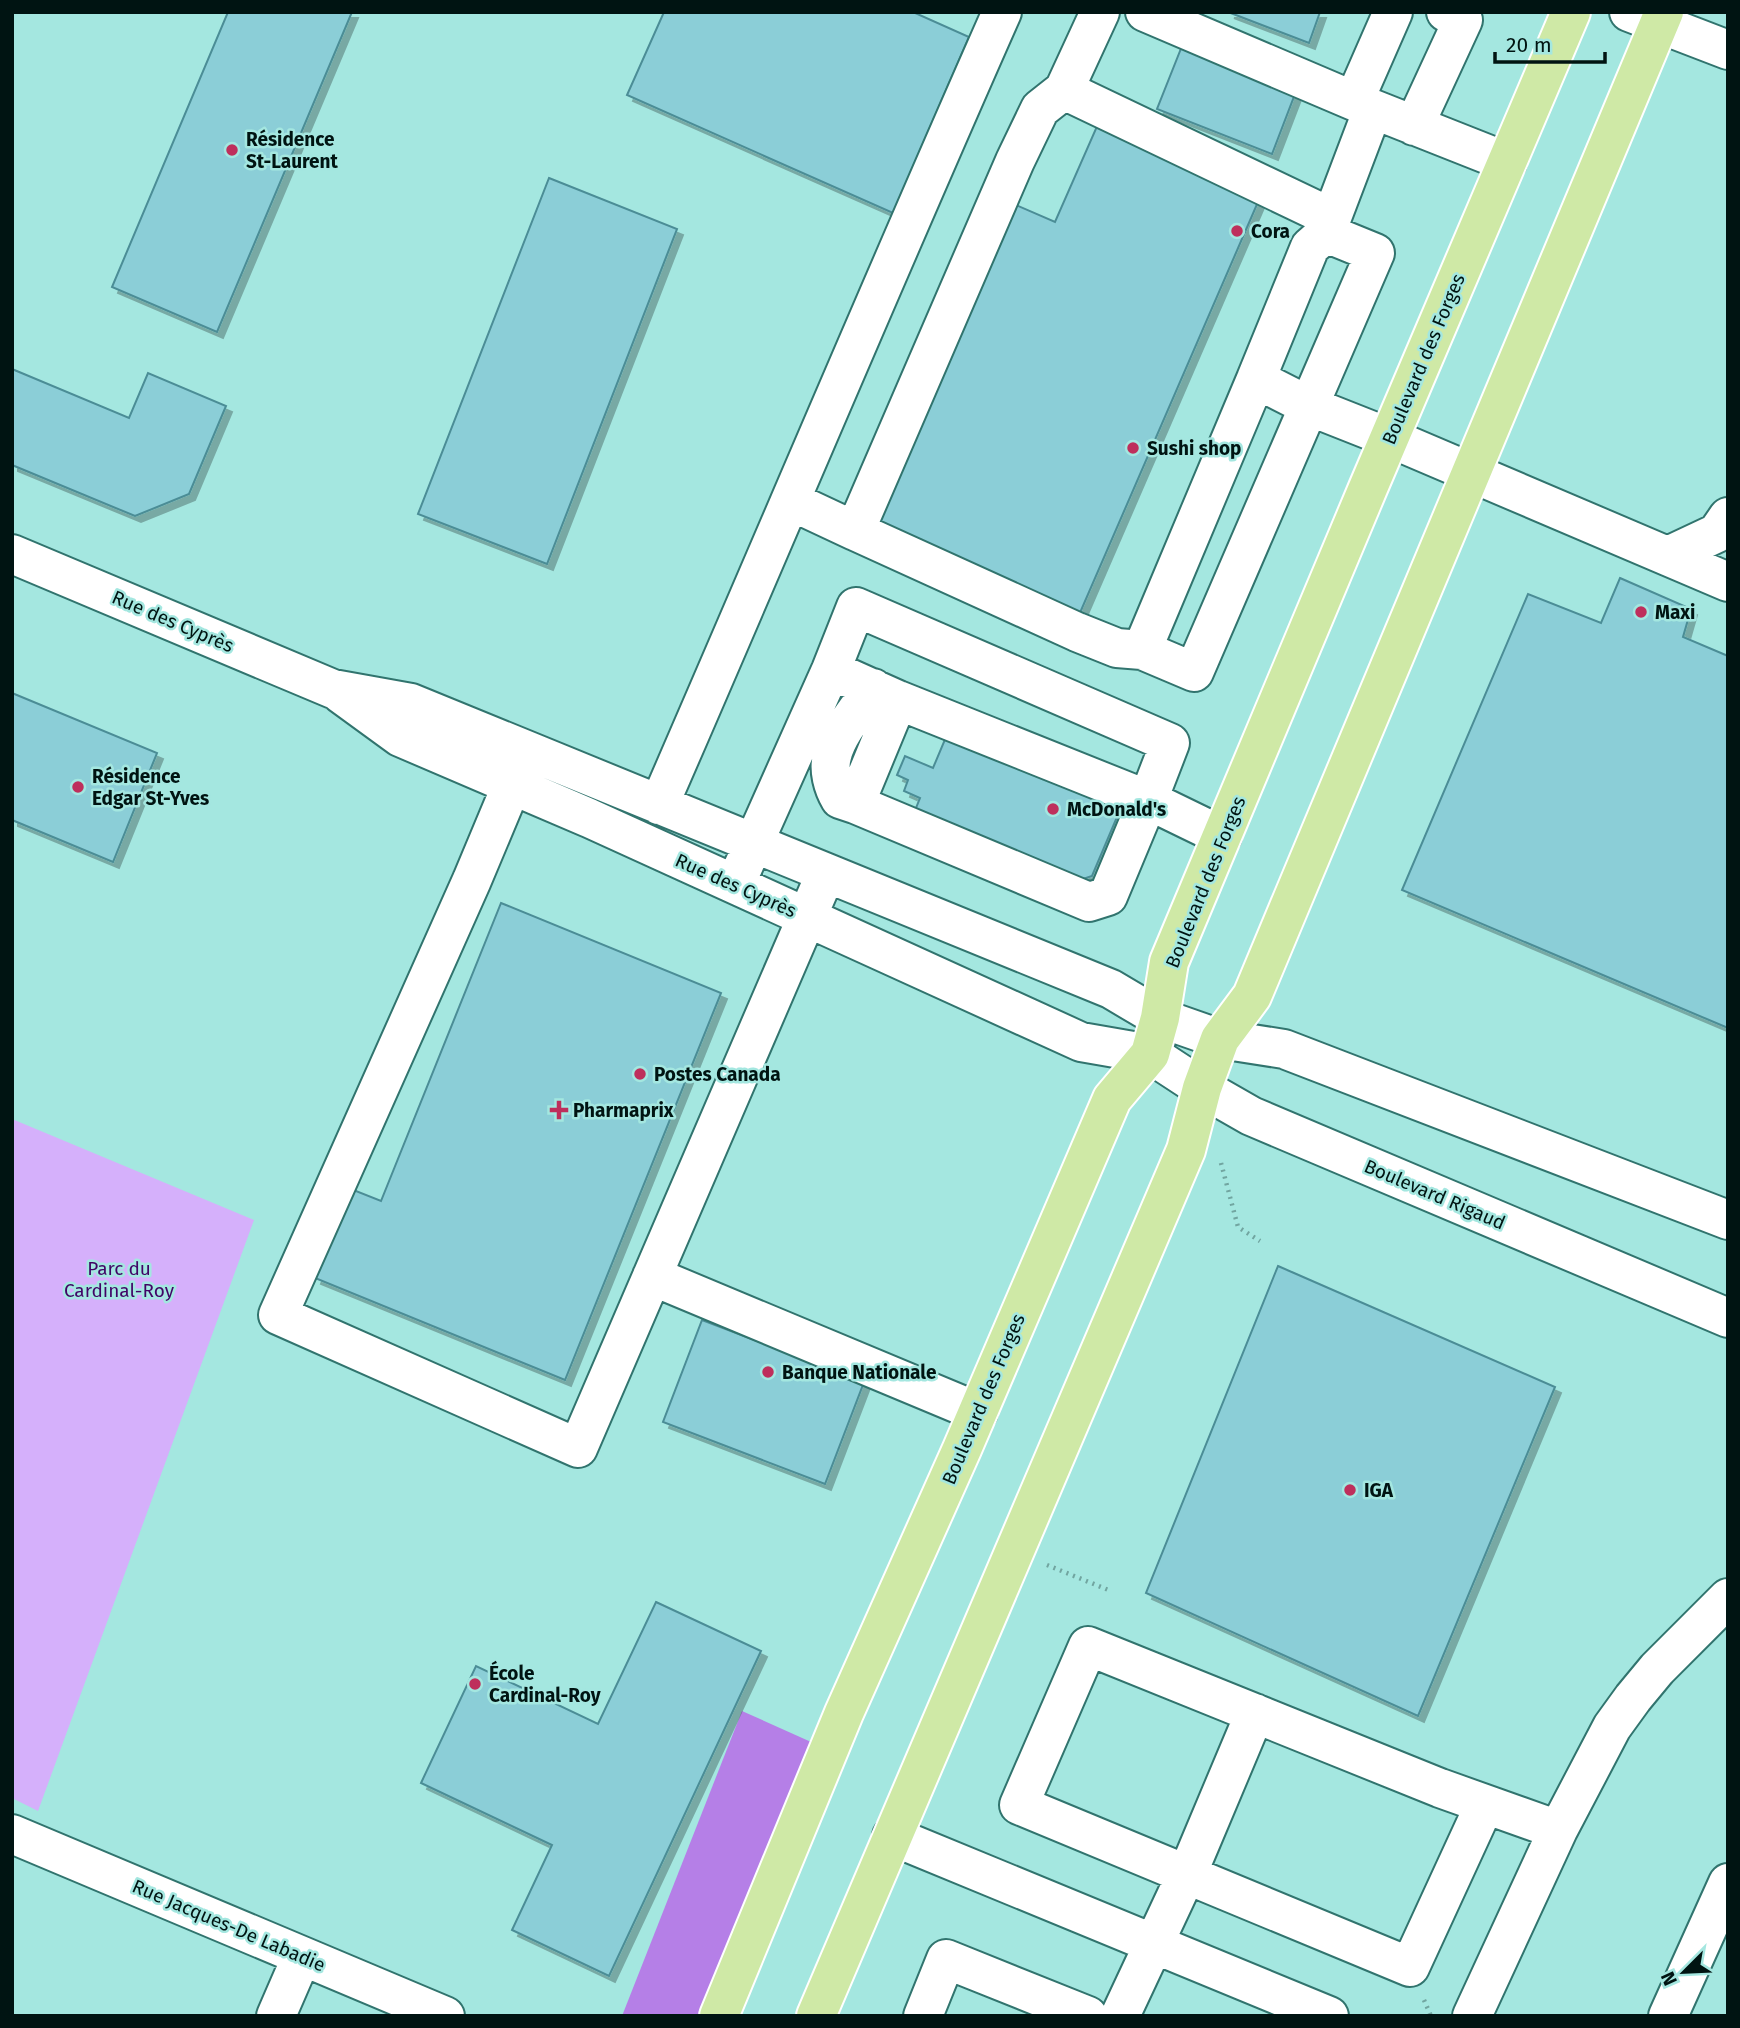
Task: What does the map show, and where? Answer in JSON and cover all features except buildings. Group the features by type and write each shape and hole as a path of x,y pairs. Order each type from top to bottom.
{"main road":[{"name":"Boulevard des Forges","path":"719,2016 844,1713 978,1412 1112,1098 1155,1036 1169,962 1572,12"},
{"path":"816,2016 1186,1150 1202,1088 1220,1039 1252,996 1470,473 1651,16"}],"street":[{"path":"659,805 903,235 1002,12"},
{"path":"855,531 1015,161 1040,109 1064,90 1100,12"},
{"path":"1145,12 1414,126 1507,162"},
{"path":"1142,650 1310,247 1329,226 1393,12"},
{"path":"1414,126 1463,20 1446,12"},
{"path":"1651,16 1728,50"},
{"path":"791,501 1087,636 1117,648 1142,650 1194,672 1375,253 1329,226 1064,90"},
{"path":"1256,379 1309,406 1728,582"},
{"path":"1668,555 1717,533 1728,517"},
{"name":"Rue des Cyprès","path":"12,554 333,689 411,703 1111,989 1155,1036"},
{"path":"735,885 831,670 856,607 1170,743 1108,897 1089,902 855,804 886,694"},
{"path":"831,670 1148,800 1222,836"},
{"name":"Rue des Cyprès","path":"333,689 400,737 589,818 1081,1042 1155,1036"},
{"path":"526,751 472,880 278,1315 578,1448 826,873"},
{"path":"1155,1036 1220,1039 1284,1049 1728,1220"},
{"name":"Boulevard Rigaud","path":"1155,1036 1202,1088 1251,1116 1728,1318"},
{"path":"652,1276 978,1412"},
{"path":"1472,2016 1558,1830 1612,1727 1657,1669 1728,1598"},
{"path":"1485,1804 1410,1967 1019,1805 1088,1646 1440,1788 1485,1804 1558,1830"},
{"path":"1120,2016 1186,1875 1255,1713"},
{"name":"Rue Jacques-De Labadie","path":"12,1834 445,2016"},
{"path":"892,1836 1329,2016"},
{"path":"1668,2016 1728,1883"},
{"path":"275,2016 302,1956"},
{"path":"923,2016 946,1959 1088,2016"}],"path":[{"path":"1218,1151 1238,1227 1260,1241"},
{"path":"1014,1551 1111,1591"}],"green space":[{"name":"Parc du Cardinal-Roy","path":"12,1119 254,1220 38,1811 12,1798"}],"shaded area":[{"path":"742,1711 829,1750 718,2016 622,2016"}],"place":[{"name":"Résidence St-Laurent","path":"232,150"},
{"name":"Cora","path":"1237,231"},
{"name":"Sushi shop","path":"1133,448"},
{"name":"Maxi","path":"1641,612"},
{"name":"Résidence Edgar St-Yves","path":"78,787"},
{"name":"McDonald's","path":"1053,809"},
{"name":"Postes Canada","path":"640,1074"},
{"name":"Pharmaprix","path":"559,1110"},
{"name":"Banque Nationale","path":"768,1372"},
{"name":"IGA","path":"1350,1490"},
{"name":"École Cardinal-Roy","path":"475,1684"}]}
